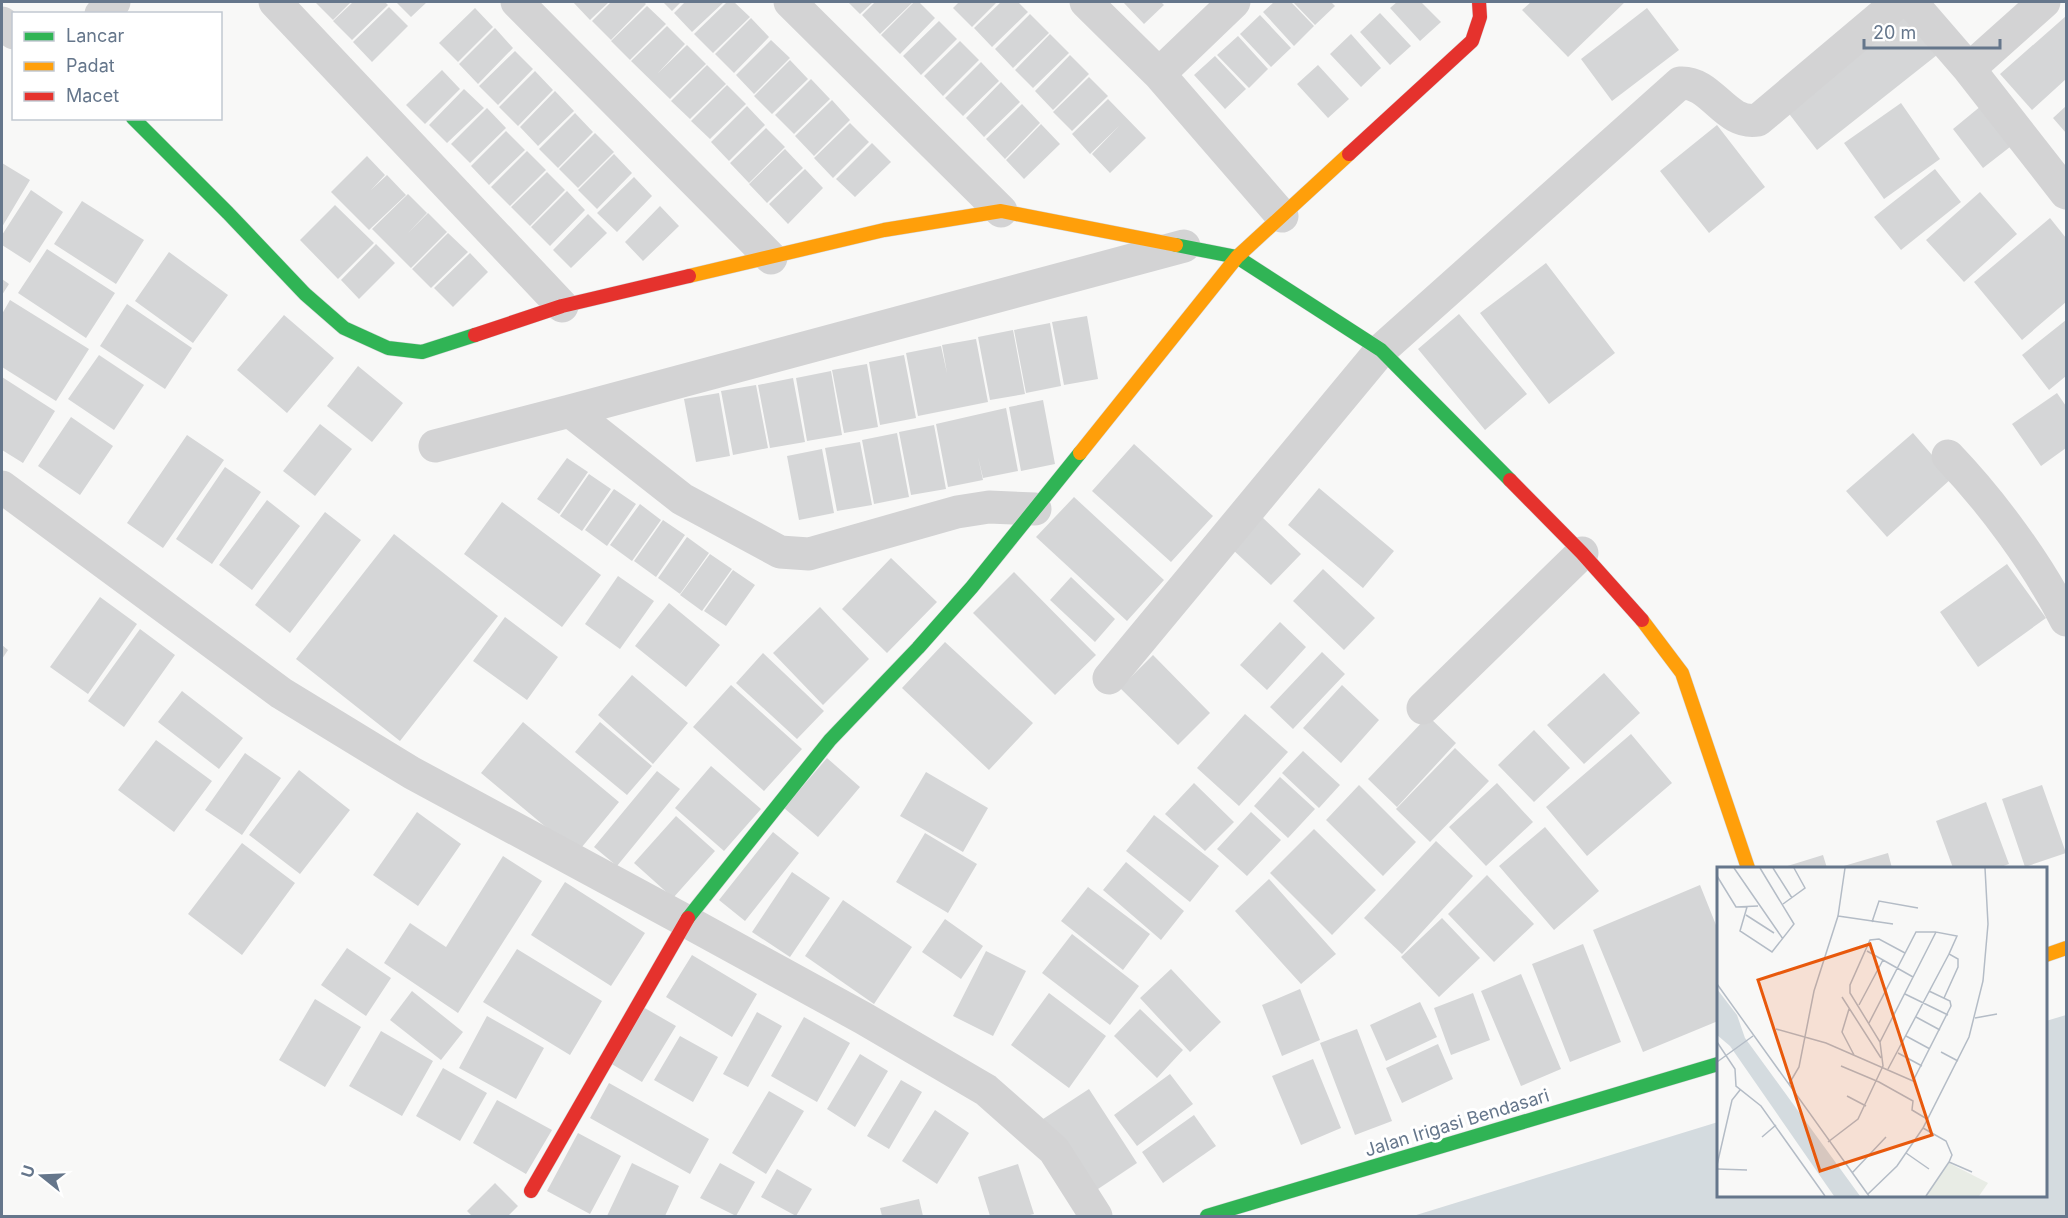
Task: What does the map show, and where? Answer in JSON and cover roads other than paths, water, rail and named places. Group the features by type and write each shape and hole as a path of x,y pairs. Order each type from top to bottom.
{"street":[{"path":"275,2 562,306"},
{"path":"517,2 771,258"},
{"path":"790,2 1001,211"},
{"path":"1086,2 1159,74 1282,216"},
{"path":"1159,74 1234,2"},
{"path":"531,1191 686,921 830,740 941,622 1237,257 1472,41 1479,17 1479,2"},
{"path":"1109,678 1381,350 1680,83 1697,86 1738,119 1749,122 1758,120 1898,2"},
{"path":"1911,2 1969,69 2067,193"},
{"path":"1969,69 2044,2"},
{"path":"135,120 305,294 344,328 388,348 422,352 562,306 884,230 1001,211 1237,257 1381,350 1581,553 1646,625 1682,674 1748,867"},
{"path":"435,446 1184,246"},
{"path":"570,411 682,499 780,552 809,554 957,512 989,507 1035,508"},
{"path":"1948,456 1974,484 2049,586 2067,620"},
{"path":"2,487 281,693 412,773 863,1018 986,1090 1054,1150 1096,1216"},
{"path":"1423,708 1581,553"},
{"path":"2047,955 2067,948"},
{"name":"Jalan Irigasi Bendasari","path":"1207,1216 1717,1065"}]}
